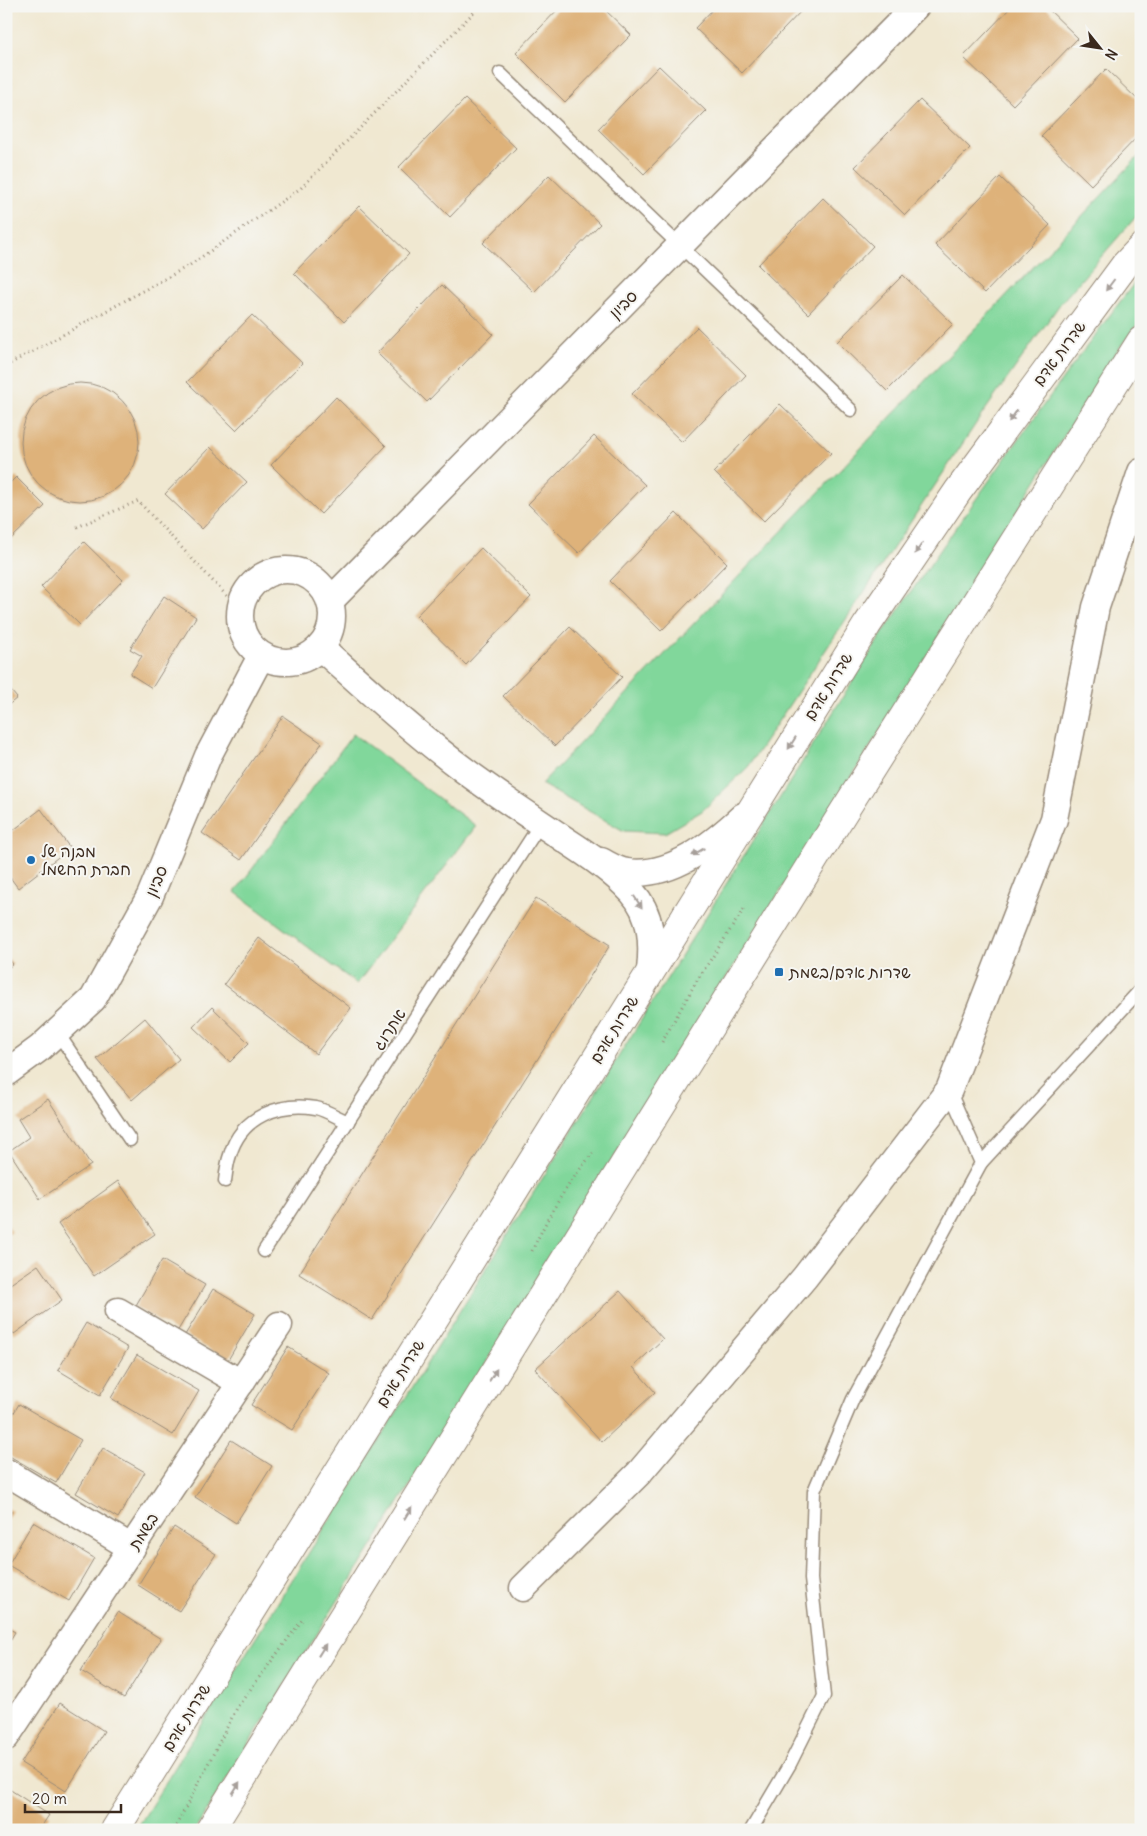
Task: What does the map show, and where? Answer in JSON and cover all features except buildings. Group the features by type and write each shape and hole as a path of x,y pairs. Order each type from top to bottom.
{"street":[{"name":"סביון","path":"330,601 916,6"},
{"name":"שדרות אדם","path":"115,1830 867,624 958,491 1055,358 1141,248"},
{"path":"210,1830 846,808 1141,341"},
{"path":"523,1588 639,1472 805,1277 949,1090 1054,819 1096,607 1141,472"},
{"path":"280,569 296,570 311,576 323,587 330,601 332,617 329,633 320,647 308,657 292,662 276,662 261,656 249,645 240,625 239,609 244,594 254,580 264,574 280,569"},
{"path":"320,647 424,739 464,770 590,857 632,892 644,911 651,932 650,971"},
{"name":"סביון","path":"6,1073 57,1032 93,999 146,904 208,756 261,656"},
{"path":"590,857 626,872 661,870 692,856 717,840 750,811"},
{"path":"118,1312 241,1383"},
{"name":"בשמת","path":"11,1721 132,1548 279,1325"},
{"path":"6,1472 132,1548"}],"lane":[{"path":"500,73 851,410"},
{"name":"אתרוג","path":"264,1251 541,823"},
{"path":"751,1830 790,1764 824,1696 811,1580 814,1491 853,1399 981,1163 1141,989"},
{"path":"57,1032 130,1140"},
{"path":"949,1090 981,1163"},
{"path":"225,1182 230,1153 245,1127 265,1112 287,1106 318,1108 348,1122"}],"path":[{"path":"6,366 190,265 301,188 480,6"},
{"path":"76,526 138,501 239,609"}],"green space":[{"path":"1141,154 1141,211 1060,304 981,416 748,767 702,811 665,833 624,831 541,784"},
{"path":"1141,274 1141,319 1115,354 195,1830 136,1830 882,634 1009,452"},
{"path":"353,734 476,826 357,984 235,892"}],"place":[{"name":"מבנה של חברת החשמל","path":"31,860"},
{"name":"שדרות אדם/בשמת","path":"779,972"}]}
